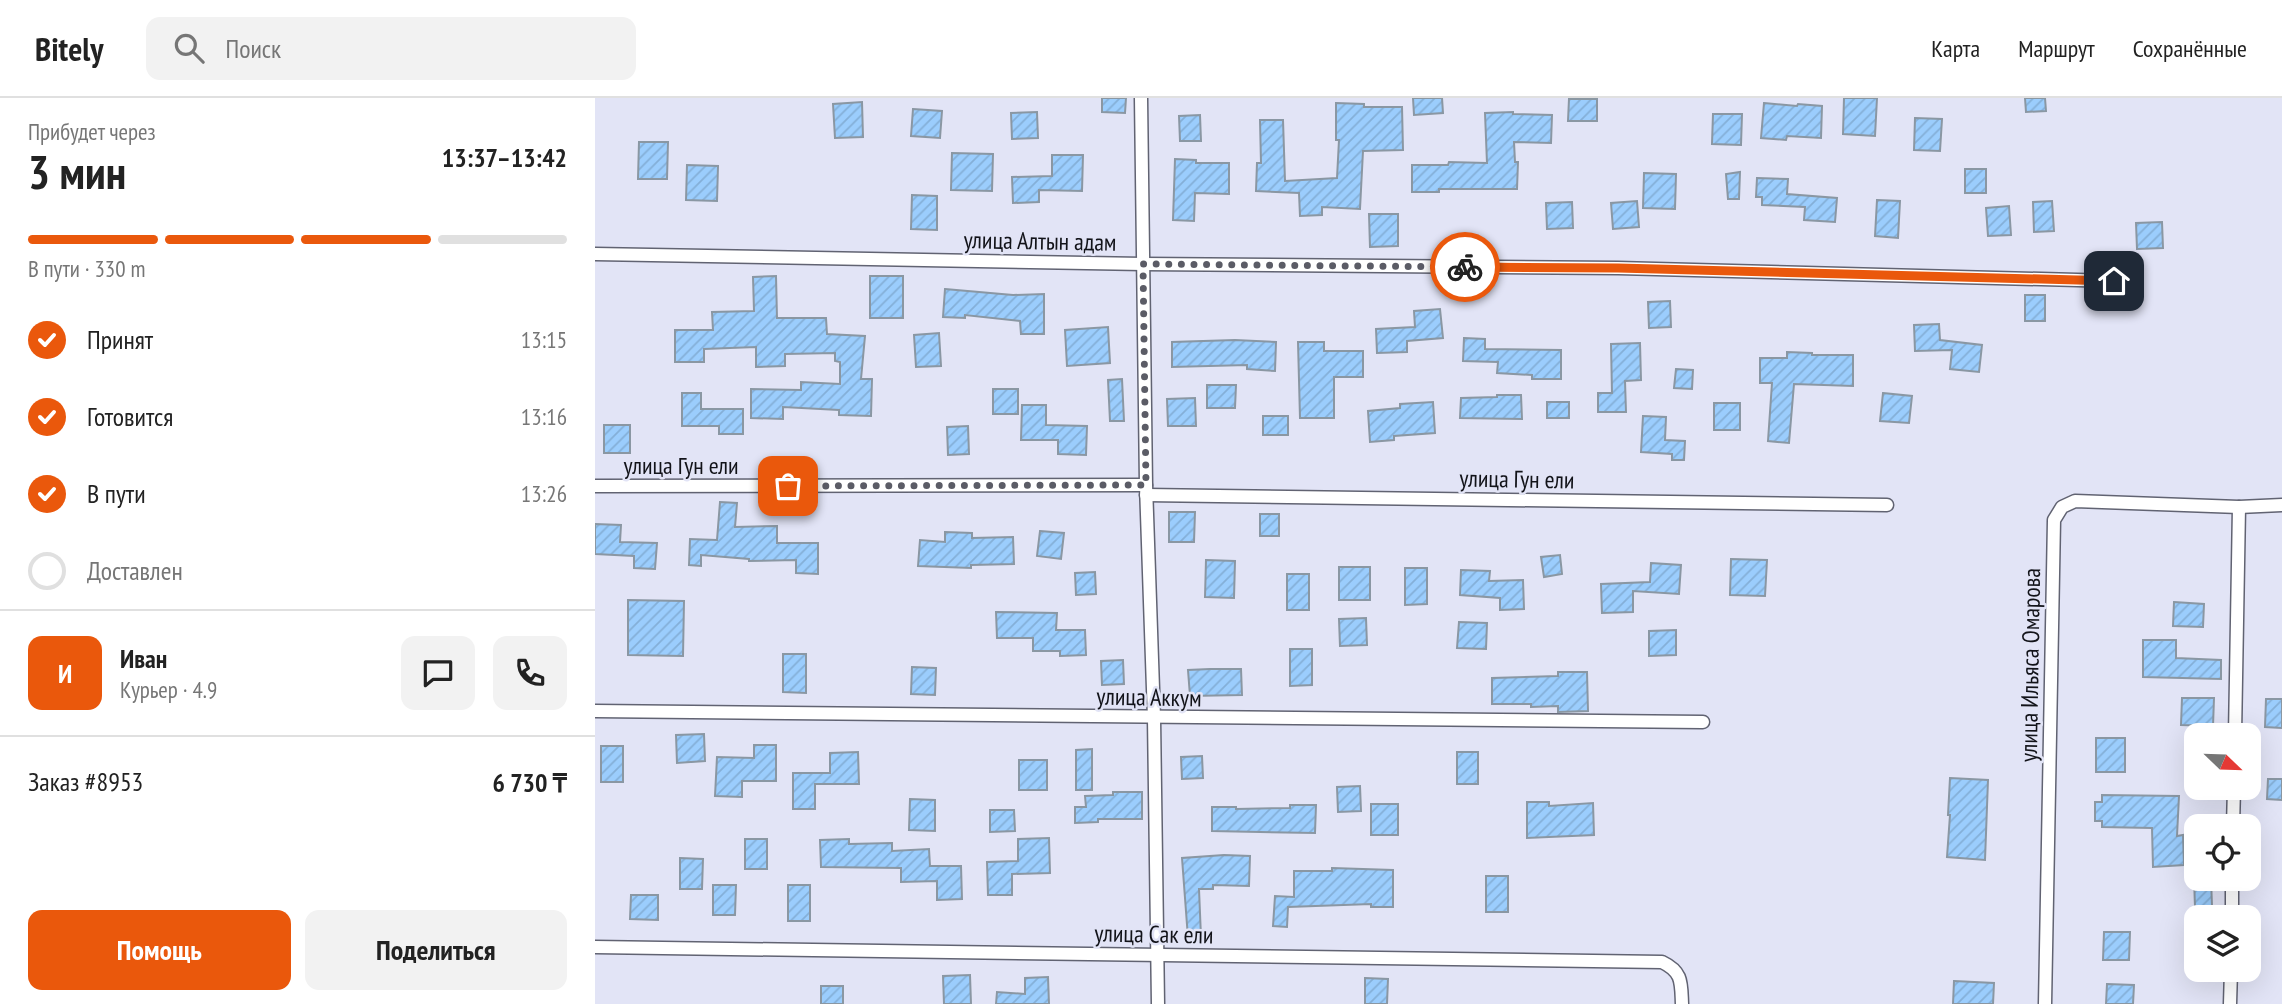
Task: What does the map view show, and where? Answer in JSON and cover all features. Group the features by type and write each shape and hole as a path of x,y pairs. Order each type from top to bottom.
{"street":[{"path":"1141,98 1146,490 1154,718 1158,1004"},
{"name":"улица Алтын адам","path":"595,254 1143,264 1618,268 2114,281"},
{"name":"улица Гун ели","path":"595,486 1146,490 1887,505"},
{"name":"улица Ильяса Омарова","path":"2045,1004 2054,520 2062,507 2075,501 2239,507 2282,505"},
{"path":"2235,723 2239,507"},
{"name":"улица Аккум","path":"595,711 1703,723"},
{"name":"улица Сак ели","path":"595,947 1662,962 1674,968 1681,981 1682,1004"},
{"path":"2230,1004 2231,982"}],"building":[{"path":"1102,98 1126,98 1125,113 1102,112"},
{"path":"1413,98 1442,98 1443,113 1414,115"},
{"path":"1844,98 1877,98 1875,136 1843,134"},
{"path":"2025,98 2045,98 2046,111 2026,112"},
{"path":"1569,99 1597,99 1597,121 1568,121"},
{"path":"862,102 863,137 835,138 833,104"},
{"path":"1336,103 1364,104 1364,107 1402,107 1403,150 1363,151 1360,209 1322,207 1322,215 1300,216 1299,193 1256,191 1257,163 1261,163 1260,120 1283,120 1285,181 1337,178 1339,140 1336,140"},
{"path":"1764,103 1822,106 1821,138 1761,138"},
{"path":"913,109 942,111 940,138 911,136"},
{"path":"1037,112 1038,138 1012,139 1011,113"},
{"path":"1485,113 1552,115 1551,143 1514,142 1515,162 1518,162 1517,189 1439,189 1439,192 1412,192 1412,165 1487,163"},
{"path":"1713,114 1742,114 1741,145 1712,144"},
{"path":"1200,115 1201,141 1180,141 1179,116"},
{"path":"1915,118 1942,119 1940,151 1914,150"},
{"path":"639,142 668,142 667,179 638,179"},
{"path":"952,153 993,154 992,191 951,190"},
{"path":"1052,155 1083,155 1082,191 1039,190 1039,202 1013,203 1012,177 1052,176"},
{"path":"1175,159 1196,160 1196,163 1229,163 1229,194 1195,193 1194,221 1173,220"},
{"path":"687,165 718,166 717,201 686,200"},
{"path":"1965,169 1986,169 1986,193 1965,193"},
{"path":"1740,172 1739,199 1728,199 1726,174"},
{"path":"1644,173 1676,174 1675,209 1643,208"},
{"path":"1757,178 1788,179 1787,194 1837,198 1835,222 1804,220 1805,207 1762,205 1762,197 1756,197"},
{"path":"912,195 937,196 937,230 911,229"},
{"path":"1877,200 1900,201 1898,238 1875,236"},
{"path":"1637,201 1639,227 1613,229 1611,203"},
{"path":"2052,201 2054,231 2034,232 2033,202"},
{"path":"1572,202 1573,228 1547,229 1546,203"},
{"path":"2009,206 2011,235 1988,236 1986,208"},
{"path":"1369,214 1398,214 1398,246 1370,247"},
{"path":"2162,222 2163,248 2137,249 2136,223"},
{"path":"776,276 777,318 826,318 827,334 865,336 861,379 872,379 871,416 839,415 839,410 783,407 783,419 751,418 751,389 801,390 801,382 840,384 840,362 835,361 835,353 785,354 785,366 756,367 756,347 704,349 704,362 675,362 675,330 713,330 712,312 754,311 753,277"},
{"path":"870,276 903,276 903,318 870,318"},
{"path":"945,289 1013,295 1044,294 1044,334 1021,334 1020,321 965,315 965,318 943,317"},
{"path":"2025,295 2045,295 2045,321 2025,321"},
{"path":"1670,301 1671,327 1649,328 1648,302"},
{"path":"1440,309 1443,338 1407,341 1407,352 1377,353 1376,329 1415,327 1414,311"},
{"path":"1939,324 1940,340 1982,345 1979,372 1950,369 1952,350 1915,351 1914,325"},
{"path":"1108,327 1110,363 1067,366 1065,330"},
{"path":"939,333 941,366 916,367 914,335"},
{"path":"1464,338 1485,339 1485,349 1561,350 1561,379 1532,379 1532,375 1497,373 1498,362 1463,361"},
{"path":"1172,342 1276,342 1275,371 1247,369 1247,365 1172,367"},
{"path":"1298,342 1324,342 1324,351 1363,351 1363,377 1334,377 1334,418 1300,418"},
{"path":"1640,343 1641,380 1625,381 1626,412 1598,412 1598,393 1612,393 1611,344"},
{"path":"1787,352 1853,355 1853,386 1794,384 1789,443 1768,441 1772,383 1760,383 1760,358 1787,358"},
{"path":"1676,369 1693,370 1692,389 1674,388"},
{"path":"1122,379 1124,421 1110,421 1108,380"},
{"path":"1207,385 1236,385 1235,408 1207,408"},
{"path":"993,389 1018,389 1018,414 993,414"},
{"path":"682,393 701,393 701,409 743,409 743,434 719,434 719,426 682,426"},
{"path":"1883,393 1912,396 1909,423 1880,421"},
{"path":"1521,395 1522,419 1460,418 1461,398"},
{"path":"1195,398 1196,426 1168,426 1167,399"},
{"path":"1433,402 1435,433 1394,436 1394,440 1370,442 1368,411 1400,408 1400,404"},
{"path":"1547,402 1569,402 1569,418 1547,418"},
{"path":"1714,403 1740,403 1740,430 1714,430"},
{"path":"1022,405 1046,405 1046,425 1087,426 1086,455 1058,454 1058,440 1021,440"},
{"path":"1263,416 1288,416 1288,435 1263,435"},
{"path":"1643,416 1666,417 1665,440 1685,441 1684,460 1672,460 1672,454 1641,452"},
{"path":"604,425 630,425 630,453 604,453"},
{"path":"968,426 969,454 948,455 947,427"},
{"path":"720,502 737,503 735,527 777,526 777,543 818,543 818,574 796,573 796,560 749,561 701,555 701,566 689,565 690,539 717,540"},
{"path":"1169,512 1195,512 1194,542 1169,542"},
{"path":"1260,514 1279,514 1279,536 1260,536"},
{"path":"595,524 621,525 620,542 657,543 655,569 634,568 634,556 595,554"},
{"path":"1040,531 1064,533 1061,559 1037,556"},
{"path":"945,532 972,533 972,538 1013,537 1014,564 971,565 971,568 918,566 920,540 945,542"},
{"path":"1560,555 1562,574 1544,577 1541,557"},
{"path":"1731,559 1767,560 1765,596 1730,595"},
{"path":"1206,560 1235,561 1234,598 1205,597"},
{"path":"1651,563 1681,565 1679,594 1633,591 1633,612 1602,613 1601,584 1650,582"},
{"path":"1339,567 1370,567 1370,600 1339,600"},
{"path":"1405,568 1427,568 1427,604 1405,605"},
{"path":"1461,570 1490,571 1489,581 1523,580 1524,609 1500,610 1500,598 1460,595"},
{"path":"1095,572 1096,594 1076,595 1075,573"},
{"path":"1287,574 1309,574 1309,610 1287,610"},
{"path":"628,600 684,601 683,656 628,655"},
{"path":"2174,602 2204,604 2203,627 2173,626"},
{"path":"996,612 1057,613 1056,630 1085,630 1086,655 1060,656 1060,651 1033,651 1033,638 997,638"},
{"path":"1366,618 1367,645 1340,646 1339,619"},
{"path":"1459,622 1487,623 1486,649 1457,648"},
{"path":"1676,630 1676,655 1649,656 1649,631"},
{"path":"2143,640 2176,640 2176,658 2221,660 2221,679 2143,677"},
{"path":"1290,649 1312,649 1312,685 1290,686"},
{"path":"783,654 806,654 806,693 783,692"},
{"path":"1123,660 1124,684 1102,685 1101,661"},
{"path":"912,667 936,668 935,695 911,694"},
{"path":"1241,669 1242,695 1190,696 1188,670"},
{"path":"1558,672 1587,672 1588,711 1558,712 1558,706 1492,704 1492,678 1558,676"},
{"path":"2182,698 2214,698 2213,723 2181,725"},
{"path":"2266,699 2282,699 2282,728 2265,727"},
{"path":"704,734 705,761 677,763 676,735"},
{"path":"2096,738 2125,738 2125,772 2096,772"},
{"path":"754,745 776,745 776,781 742,781 742,797 715,796 717,757 754,758"},
{"path":"601,746 623,746 623,782 601,782"},
{"path":"1092,749 1092,790 1076,790 1076,750"},
{"path":"858,752 859,784 815,784 815,809 793,809 793,773 830,773 830,753"},
{"path":"1457,752 1478,752 1478,784 1457,784"},
{"path":"1202,756 1203,778 1182,779 1181,757"},
{"path":"1019,760 1047,760 1047,790 1019,790"},
{"path":"1950,778 1988,780 1985,860 1947,857"},
{"path":"2268,779 2282,779 2282,800 2267,799"},
{"path":"1360,786 1361,811 1338,812 1337,787"},
{"path":"1113,792 1142,792 1142,819 1098,819 1098,822 1075,823 1075,807 1086,807 1085,796 1113,795"},
{"path":"2102,795 2179,796 2177,836 2183,835 2184,865 2153,867 2152,828 2102,827 2102,821 2095,821 2095,802 2102,802"},
{"path":"910,799 935,800 935,831 909,830"},
{"path":"1527,802 1549,802 1549,806 1593,803 1594,835 1527,838"},
{"path":"1371,804 1398,804 1398,835 1371,835"},
{"path":"1290,805 1316,805 1315,833 1212,831 1212,807 1290,808"},
{"path":"990,810 1014,810 1015,831 990,832"},
{"path":"1049,838 1050,873 1012,874 1012,895 988,895 987,862 1018,861 1018,839"},
{"path":"745,839 767,839 767,869 745,869"},
{"path":"849,839 849,844 892,843 892,851 929,849 930,866 961,866 962,899 937,900 937,881 901,882 901,868 821,867 820,840"},
{"path":"1250,856 1249,886 1213,885 1213,889 1199,889 1201,937 1188,938 1182,858"},
{"path":"680,858 703,859 702,889 680,889"},
{"path":"1332,868 1393,870 1393,907 1371,907 1371,904 1288,907 1287,927 1273,926 1275,896 1294,897 1294,871 1332,871"},
{"path":"1486,876 1508,876 1508,912 1486,912"},
{"path":"713,885 736,885 735,915 713,915"},
{"path":"788,885 810,885 810,921 788,921"},
{"path":"2194,891 2211,891 2212,905 2195,905"},
{"path":"631,895 658,895 658,920 630,919"},
{"path":"2104,932 2130,932 2129,960 2103,960"},
{"path":"970,975 971,1004 944,1004 943,976"},
{"path":"1048,977 1049,1004 996,1004 997,992 1025,994 1025,978"},
{"path":"1365,978 1388,979 1387,1004 1365,1004"},
{"path":"1954,981 1994,983 1993,1004 1953,1004"},
{"path":"2107,984 2134,985 2133,1004 2106,1004"},
{"path":"821,986 843,986 843,1004 821,1004"}],"way so far":[{"path":"788,486 1146,485 1143,264 1465,267"}],"route":[{"path":"1465,267 1618,268 2114,281"}]}
